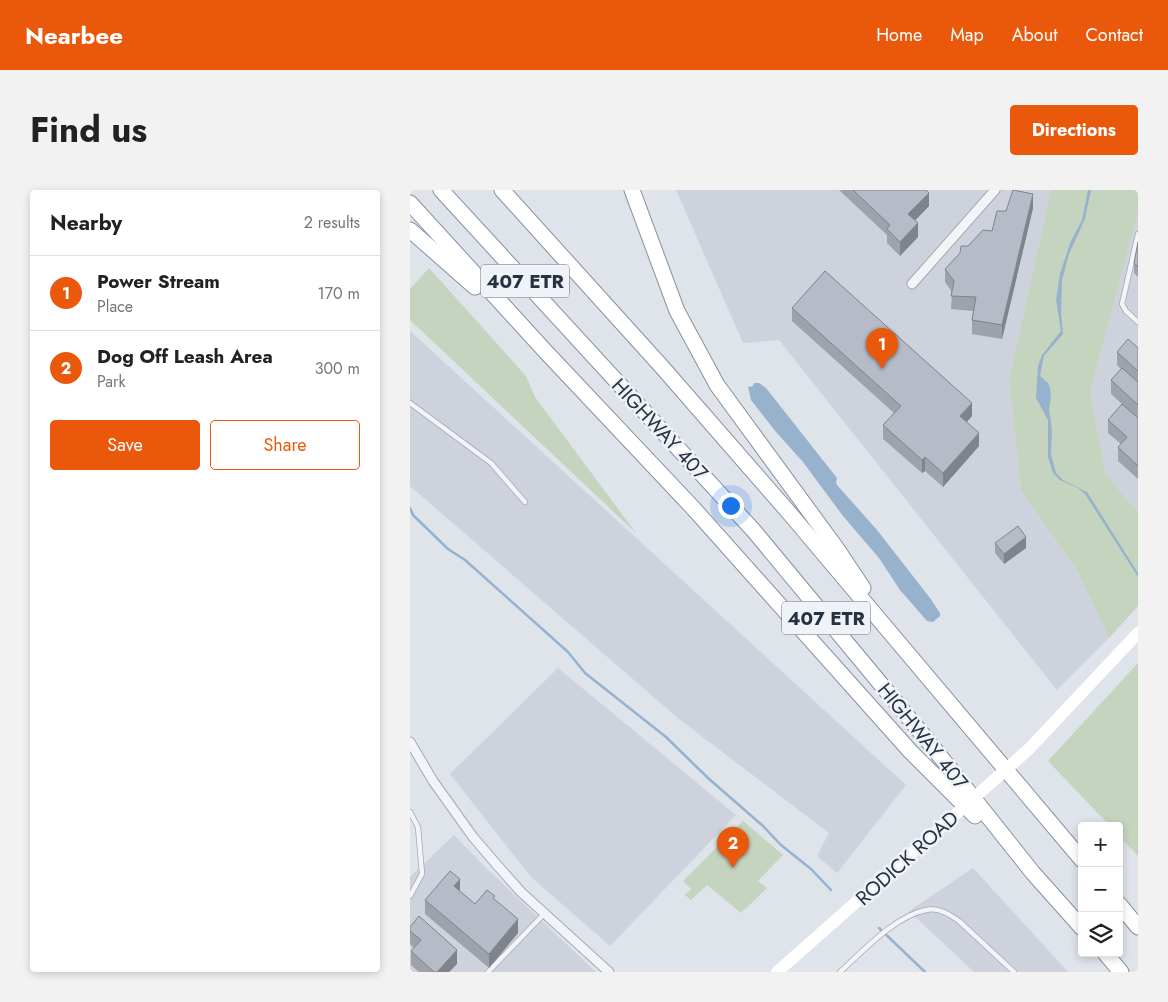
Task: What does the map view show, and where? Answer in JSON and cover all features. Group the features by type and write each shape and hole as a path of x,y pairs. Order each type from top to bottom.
{"highway":[{"name":"HIGHWAY 407","path":"441,190 754,531 928,741 1033,873 1078,924"},
{"name":"HIGHWAY 407","path":"502,190 662,367 791,515 1078,855"},
{"path":"632,190 677,311 717,384 837,549 906,652"},
{"path":"410,204 694,509 910,751 1033,873"},
{"path":"410,230 501,309 546,352"},
{"path":"1123,909 1138,927"},
{"path":"1108,957 1121,972"}],"main road":[{"name":"RODICK ROAD","path":"777,972 1029,749 1138,633"}],"street":[{"path":"912,284 995,190"},
{"path":"410,742 433,781 473,837 521,892 610,972"}],"lane":[{"path":"1138,234 1122,304 1126,311 1138,322"},
{"path":"410,403 491,463 525,502"},
{"path":"410,812 418,827 422,874 410,896"},
{"path":"840,972 904,918 927,910 944,912 958,921 1014,972"},
{"path":"488,972 544,914"}],"shaded area":[{"path":"676,190 1051,190 1009,380 1021,491 1076,569 1109,638 1057,690 779,340 743,343"},
{"path":"1138,213 1138,512 1106,475 1090,392"},
{"path":"410,331 906,785 837,873 817,856 829,833 679,719 410,486"},
{"path":"558,668 736,815 610,946 531,877 450,774"},
{"path":"454,835 596,972 410,972 410,877"},
{"path":"973,868 1068,972 974,972 909,911"}],"green space":[{"path":"1051,190 1138,190 1138,213 1090,392 1106,475 1138,512 1138,606 1109,638 1076,569 1021,491 1009,380"},
{"path":"429,268 526,376 535,397 636,533 410,320 410,289"},
{"path":"1138,663 1138,856 1123,840 1123,822 1106,822 1048,761"},
{"path":"743,821 783,855 758,881 767,888 741,913 707,885 691,900 685,895 691,889 683,881"}],"water":[{"path":"1088,190 1091,190 1085,219 1069,254 1062,280 1061,312 1063,334 1044,356 1040,376 1048,383 1050,388 1051,454 1056,473 1063,480 1087,492 1138,573 1138,577 1085,494 1078,488 1060,480 1053,473 1048,457 1048,420 1036,398 1038,366 1042,355 1061,331 1056,300 1060,274 1070,243 1082,220"},
{"path":"754,383 759,383 766,388 837,478 837,485 877,530 930,598 940,613 940,616 933,622 927,621 900,590 879,558 843,516 803,462 751,400 748,387 753,386"}],"building":[{"path":"853,190 926,190 929,193 908,214 918,223 900,242 887,229 890,225"},
{"path":"1013,190 1033,194 1002,325 972,320 976,297 951,296 954,281 945,269 960,253 961,246 968,246 983,230 992,231 997,211 1006,211"},
{"path":"1138,242 1138,267 1134,263"},
{"path":"825,271 972,403 960,416 979,433 943,473 925,457 922,460 883,425 901,406 792,308"},
{"path":"1128,339 1138,348 1138,371 1117,352"},
{"path":"1122,368 1138,382 1138,405 1111,380"},
{"path":"1122,404 1138,418 1138,466 1118,447 1127,437 1108,420"},
{"path":"1018,526 1026,537 1004,554 995,543"},
{"path":"450,871 460,879 454,886 475,904 487,890 495,896 493,898 518,919 489,954 425,900"},
{"path":"419,916 457,950 437,972 434,972 411,951 421,940 410,931 410,927"}],"waterway":[{"path":"410,508 413,515 448,549 465,560 568,652 585,673 666,737 708,778 763,826 781,845 811,869 831,890"},
{"path":"879,928 925,972"}],"place":[{"name":"Power Stream","path":"882,369"},
{"name":"Dog Off Leash Area","path":"733,868"}]}
